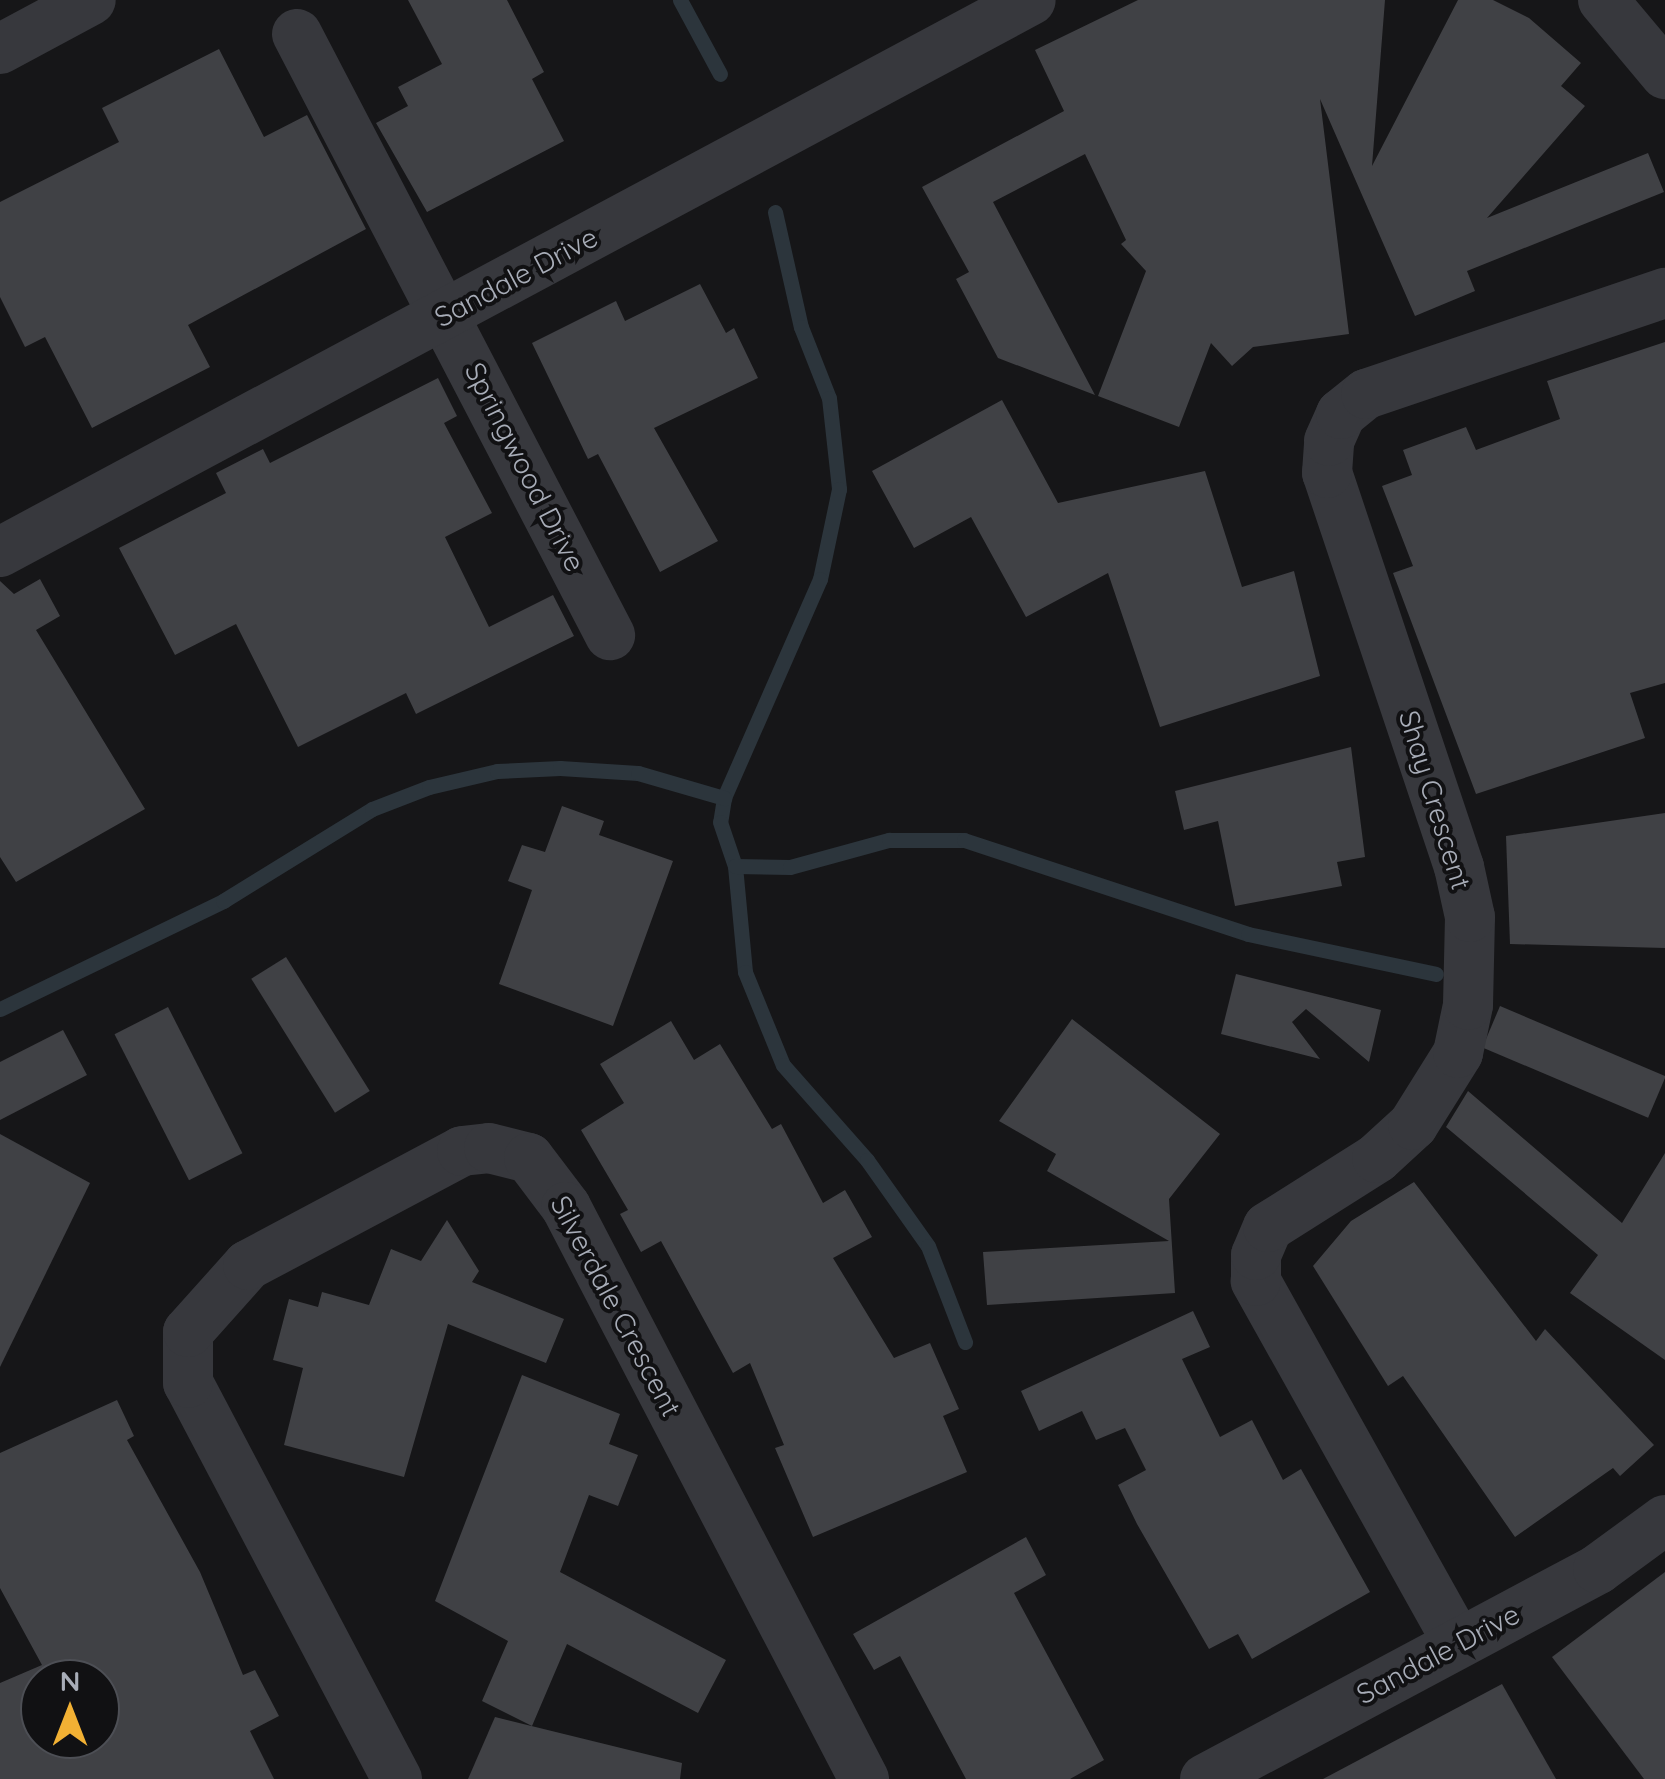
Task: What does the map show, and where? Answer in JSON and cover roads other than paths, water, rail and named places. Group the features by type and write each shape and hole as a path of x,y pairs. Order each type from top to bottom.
{"street":[{"path":"0,48 91,0"},
{"name":"Sandale Drive","path":"0,552 1031,0"},
{"path":"1603,0 1665,74"},
{"name":"Springwood Drive","path":"297,34 447,314 610,635"},
{"name":"Shay Crescent","path":"1458,1643 1256,1281 1256,1255 1268,1227 1377,1158 1413,1124 1458,1052 1468,1005 1470,917 1459,867 1327,473 1329,441 1341,414 1366,394 1665,293"},
{"name":"Silverdale Crescent","path":"397,1779 188,1384 188,1332 248,1265 462,1151 489,1148 529,1158 566,1207 864,1779"},
{"name":"Sandale Drive","path":"1205,1779 1598,1569 1665,1520"}],"waterway":[{"path":"680,0 720,74"},
{"path":"775,212 801,327 829,398 839,489 820,579 724,798 720,822 735,866 745,972 783,1065 867,1160 928,1246 965,1342"},
{"path":"0,1009 223,901 372,809 429,787 497,771 560,768 638,773 724,798"},
{"path":"735,866 790,867 889,840 964,840 1248,934 1436,974"}]}
